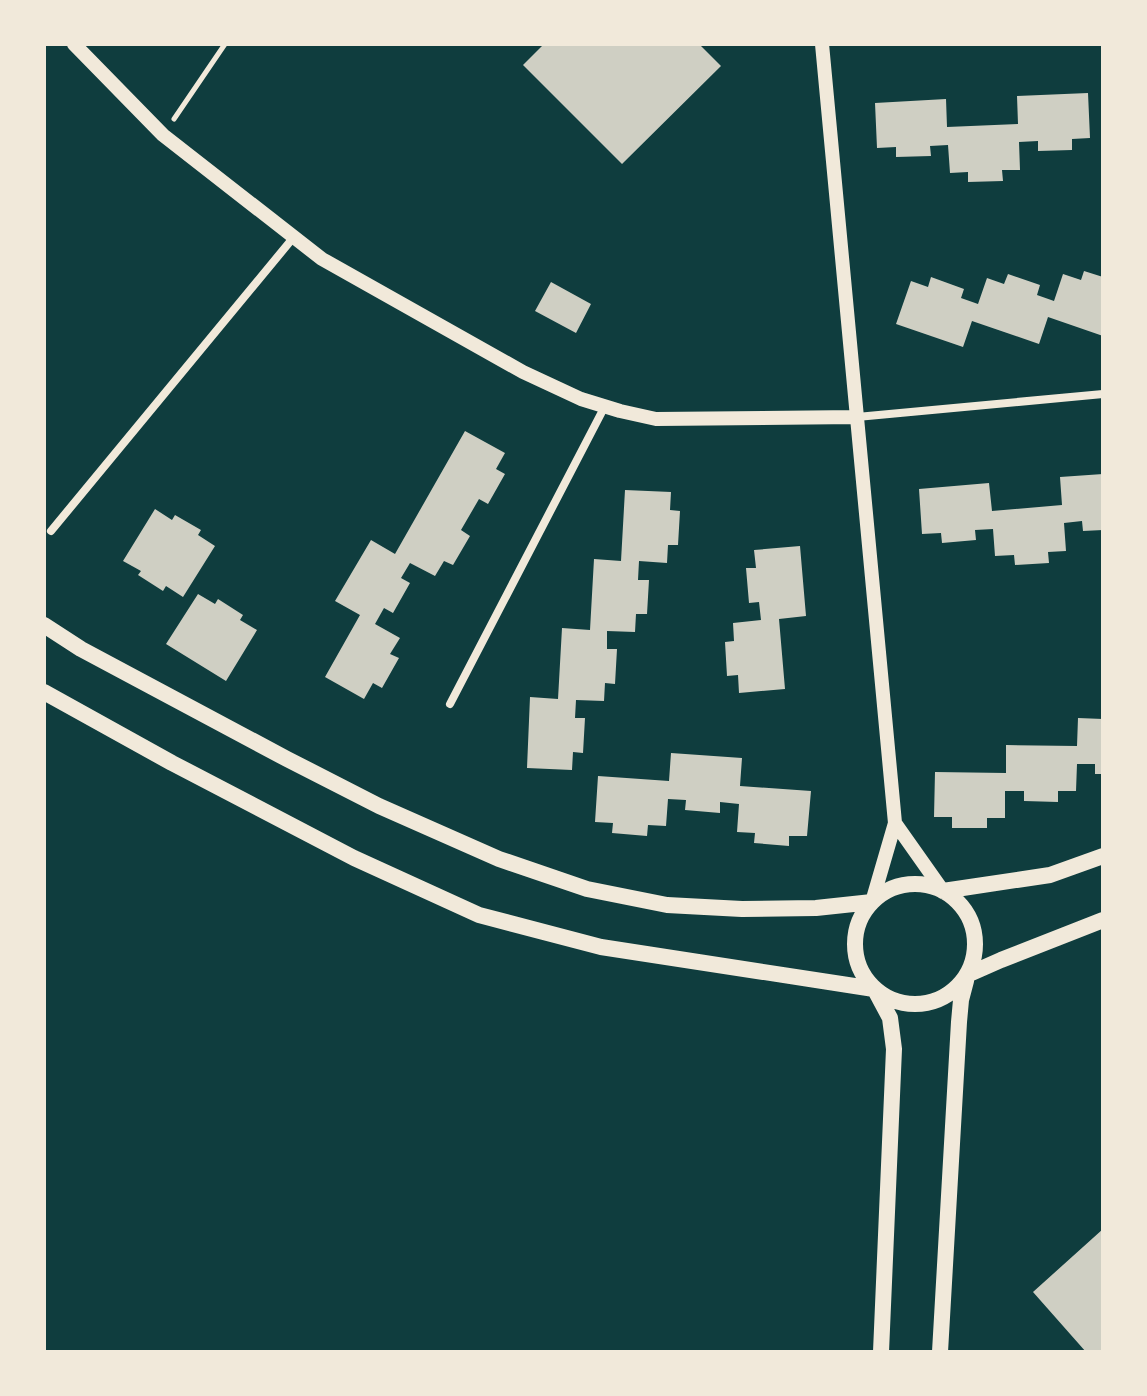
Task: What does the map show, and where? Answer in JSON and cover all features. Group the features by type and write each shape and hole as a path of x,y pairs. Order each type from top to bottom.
{"main road":[{"path":"44,625 94,656 379,806 499,859 587,889 667,905 742,909 816,908 872,902"},
{"path":"44,692 354,858 479,915 601,947 874,989 889,999 906,1004 924,1004 941,999 956,989 967,975 1103,920"},
{"path":"943,891 1050,875 1103,856"},
{"path":"881,1352 894,1049 890,1018 862,973 855,955 855,936 861,917 872,902 888,891 906,885 925,885 943,891 956,900 974,928 976,944 961,1000 959,1022 940,1352"}],"street":[{"path":"74,44 163,135 322,259 523,372 581,399 656,419 857,417 1103,394"},
{"path":"822,44 895,823 872,902"},
{"path":"51,531 293,238"},
{"path":"450,704 605,406"},
{"path":"895,823 943,891"}],"path":[{"path":"163,135 225,44"}],"building":[{"path":"544,44 699,44 721,66 622,164 523,65"},
{"path":"1088,93 1090,138 1072,139 1072,150 1038,151 1038,141 1019,142 1020,170 1002,170 1003,181 968,182 968,172 950,173 948,145 930,146 931,156 896,157 896,147 877,148 875,103 946,99 947,127 1018,124 1017,96"},
{"path":"1084,271 1103,277 1103,336 1048,317 1039,344 972,321 963,347 896,324 911,281 928,287 931,277 964,289 961,298 978,304 987,278 1004,284 1008,274 1040,285 1037,295 1054,301 1063,274 1081,280"},
{"path":"551,282 591,304 576,333 535,311"},
{"path":"465,431 505,453 496,469 505,474 488,504 479,499 461,530 470,536 453,565 444,561 435,576 410,563 401,578 410,583 393,613 384,608 375,624 400,638 390,654 399,658 382,688 373,683 364,699 325,677 360,615 335,601 371,540 395,554"},
{"path":"1103,474 1103,530 1083,531 1082,521 1064,523 1066,551 1048,552 1049,563 1015,565 1014,555 995,556 993,529 975,530 976,540 942,543 941,533 922,534 919,489 989,483 992,511 1062,505 1060,477"},
{"path":"625,490 671,492 670,510 680,511 678,545 668,545 667,563 639,561 638,580 649,580 647,614 636,614 635,632 607,631 607,649 617,649 615,684 605,683 604,701 576,700 575,718 585,718 583,753 573,752 572,770 527,768 530,697 558,699 562,628 590,630 594,559 621,561"},
{"path":"155,509 172,520 175,515 201,530 198,535 215,546 183,597 166,586 163,591 138,575 141,571 123,561"},
{"path":"800,546 806,616 779,619 785,689 739,693 738,675 727,676 725,642 734,641 733,623 761,620 759,602 749,603 746,568 756,568 754,550"},
{"path":"198,594 215,604 218,599 243,615 240,620 257,630 226,681 166,644"},
{"path":"1078,718 1103,719 1103,774 1095,774 1095,764 1077,764 1076,791 1058,791 1058,802 1024,801 1024,791 1005,791 1005,818 987,818 987,828 952,828 952,817 934,817 935,772 1006,773 1006,745 1077,746"},
{"path":"671,753 742,758 740,786 811,791 807,836 789,836 789,846 754,843 755,833 737,832 739,804 720,802 720,813 685,810 686,800 668,799 666,826 648,825 647,836 612,833 613,823 595,822 598,776 669,781"},
{"path":"1103,1229 1103,1352 1086,1352 1033,1292"}]}
